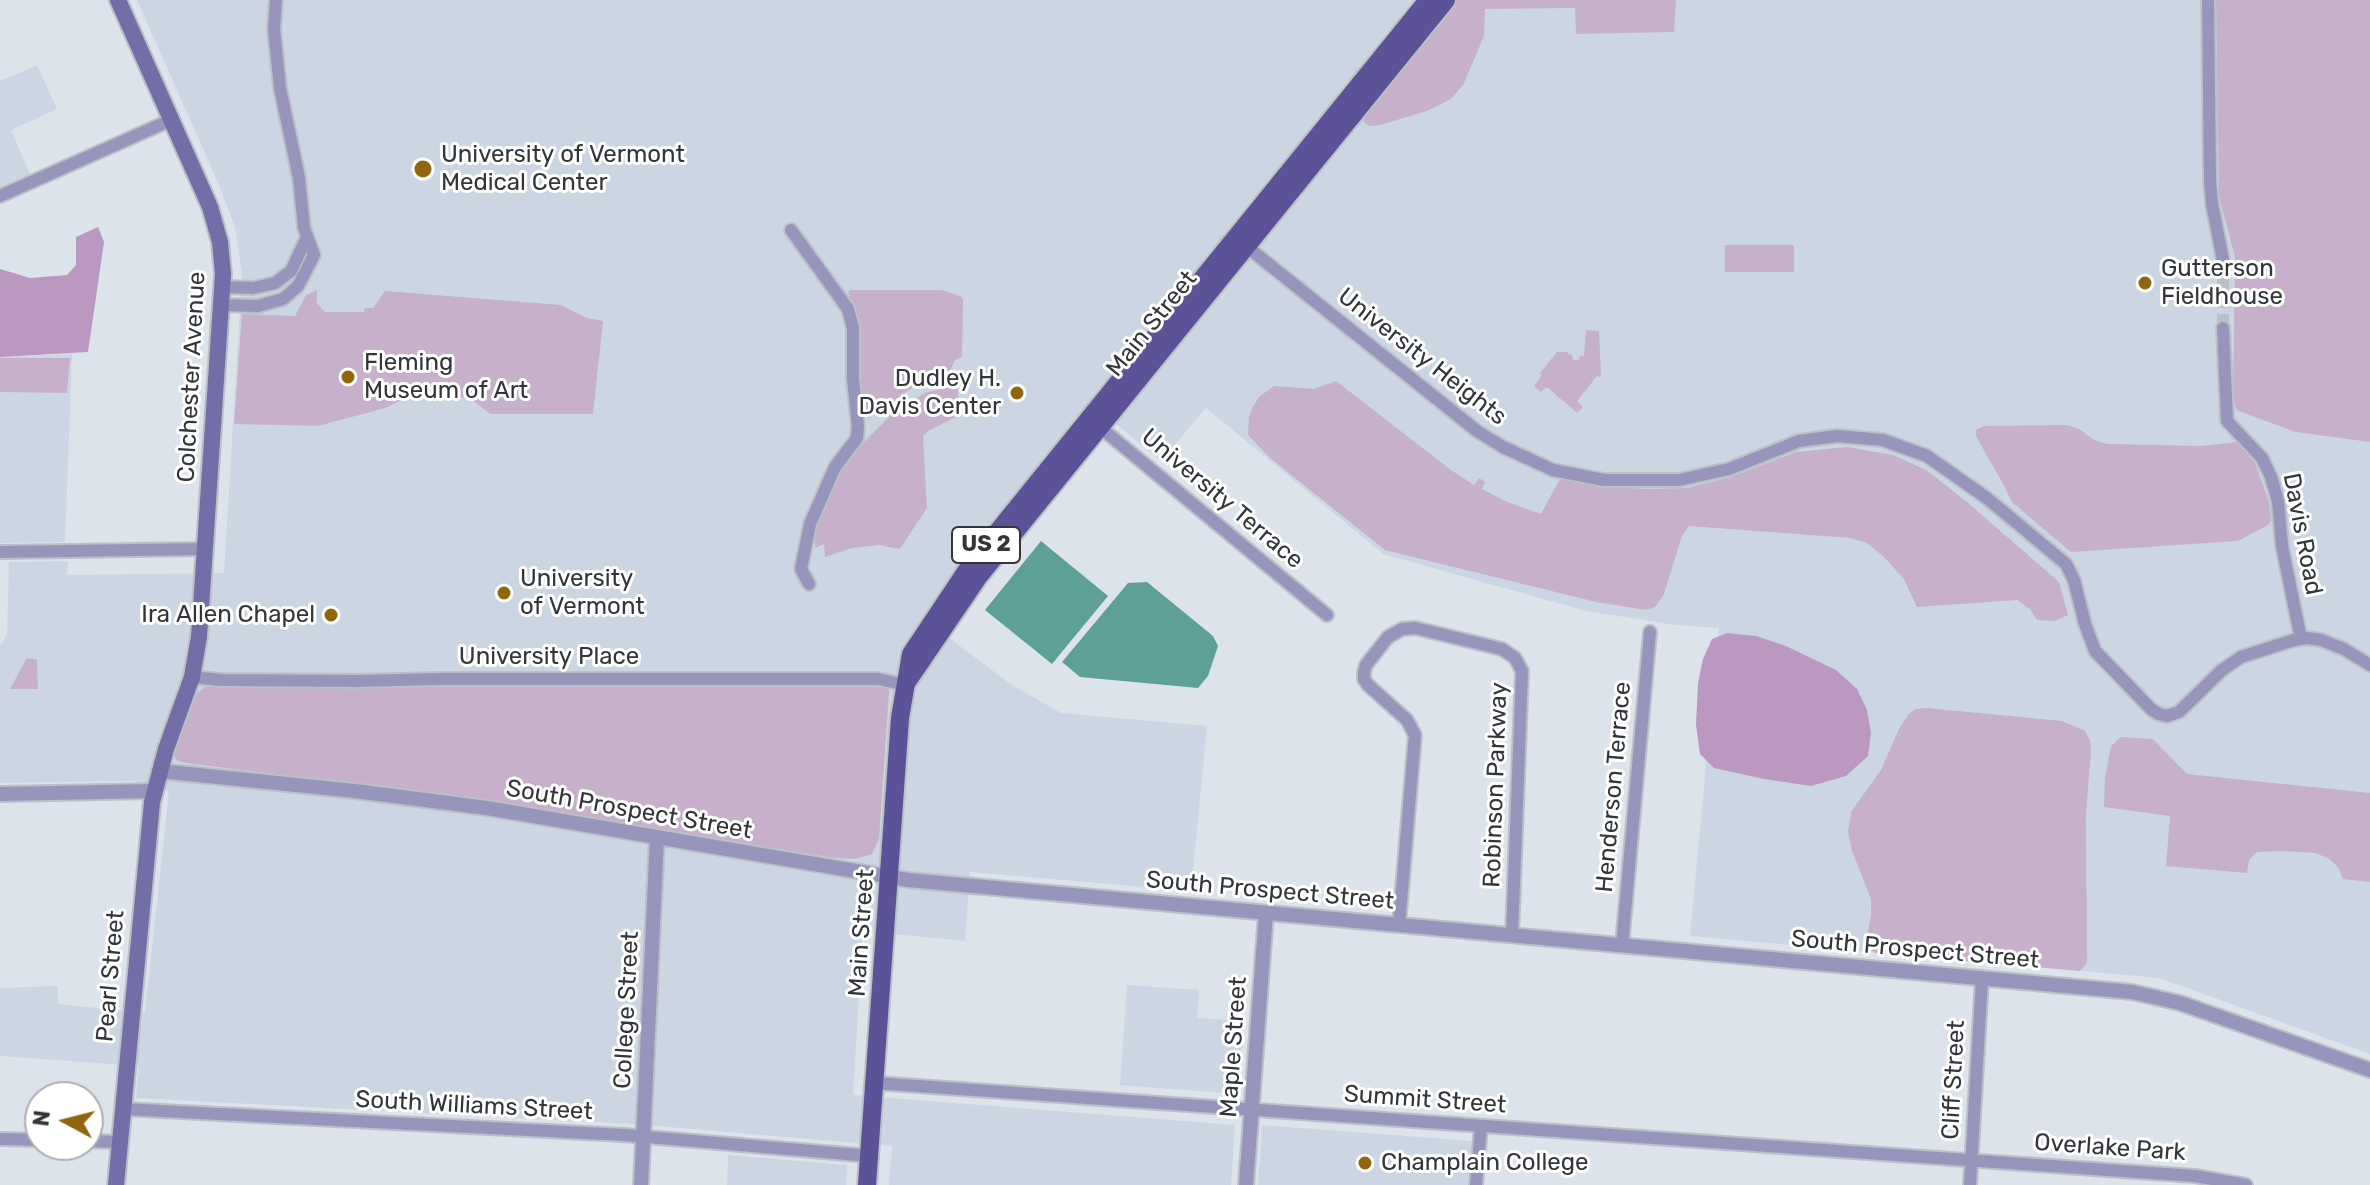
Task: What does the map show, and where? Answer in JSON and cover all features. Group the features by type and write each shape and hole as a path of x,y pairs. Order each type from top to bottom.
{"main road":[{"name":"Colchester Avenue","path":"118,0 215,222 223,261 199,637 192,677 159,771"},
{"name":"Main Street","path":"867,1185 900,718 906,685 979,576 1094,422 1240,242 1428,0"},
{"name":"Main Street","path":"1240,242 1446,0"},
{"name":"Pearl Street","path":"116,1185 153,791 159,771"}],"street":[{"path":"222,305 258,306 273,303 292,293 314,255 307,237 296,159 277,67 274,29 276,0"},
{"path":"2208,0 2210,180 2223,260"},
{"path":"0,196 171,120"},
{"path":"791,230 848,309 853,328 853,379 858,426 857,438 835,467 810,524 801,569 809,584"},
{"path":"223,287 265,287 286,277 307,237"},
{"name":"University Heights","path":"1240,242 1477,431 1553,470 1604,480 1679,480 1729,469 1799,441 1837,436 1883,440 1927,456 1988,499 2066,564 2074,580 2081,613 2095,651 2159,714 2167,716 2179,712 2222,670 2241,657 2301,639"},
{"name":"Davis Road","path":"2223,328 2227,421 2262,458 2271,477 2278,501 2282,546 2301,639"},
{"name":"University Terrace","path":"1094,422 1327,615"},
{"path":"0,552 205,549"},
{"name":"Robinson Parkway","path":"1399,925 1416,740 1407,720 1368,685 1364,672 1388,637 1411,628 1497,647 1515,658 1522,671 1512,935"},
{"name":"Henderson Terrace","path":"1622,945 1650,632"},
{"path":"2301,639 2333,644 2370,665"},
{"name":"University Place","path":"192,677 282,681 878,679 906,685"},
{"name":"South Prospect Street","path":"159,771 403,796 890,878 2117,990 2158,997 2370,1070"},
{"path":"0,794 153,791"},
{"name":"College Street","path":"641,1185 657,837"},
{"name":"Maple Street","path":"1246,1185 1266,913"},
{"name":"Cliff Street","path":"1970,1185 1982,978"},
{"name":"Summit Street","path":"875,1083 1971,1160"},
{"name":"South Williams Street","path":"123,1109 643,1137 870,1156"},
{"path":"1476,1185 1481,1126"},
{"path":"0,1139 24,1140"},
{"path":"104,1142 120,1142"},
{"name":"Overlake Park","path":"1971,1160 2122,1177 2207,1178 2246,1185"}],"shaded area":[{"name":"University of Vermont","path":"137,0 2370,0 2370,1054 2159,978 1690,936 1719,628 1676,625 1586,611 1383,554 1206,408 1161,461 1091,403 924,619 1012,685 1061,713 1207,726 1191,891 970,872 965,941 863,931 853,1095 1235,1125 1231,1185 889,1185 892,1146 633,1124 136,1098 139,1066 0,1056 0,988 58,986 58,1004 145,1013 169,791 135,781 0,783 0,646 7,635 9,562 68,561 67,575 224,573 242,274 235,227"},
{"path":"1457,0 1676,0 1674,32 1576,34 1575,8 1485,9 1484,36 1463,85 1451,99 1427,111 1369,126 1363,121 1364,117"},
{"path":"2216,0 2370,0 2370,442 2296,432 2236,410 2233,390 2235,257 2219,197"},
{"path":"37,65 57,109 11,130 30,174 0,187 0,81"},
{"path":"98,227 104,242 88,352 0,357 0,269 30,278 67,275 76,265 76,237"},
{"path":"1725,245 1794,245 1794,272 1725,272"},
{"path":"317,290 317,303 325,312 364,312 365,308 373,308 385,291 561,305 587,318 603,321 593,414 490,414 470,398 413,395 385,408 318,426 234,424 242,314 295,316 306,295"},
{"path":"850,290 942,290 960,296 963,299 962,357 955,360 951,369 915,386 868,419 859,383 856,318"},
{"path":"1586,330 1599,331 1601,375 1577,401 1583,407 1577,413 1548,388 1541,392 1534,386 1557,352 1568,352 1573,360 1584,356"},
{"path":"72,354 65,542 0,543 0,357"},
{"path":"0,358 70,358 67,393 0,392"},
{"path":"1336,381 1474,485 1479,478 1485,482 1482,489 1541,514 1560,479 1598,486 1686,488 1731,477 1796,452 1847,447 1893,455 1926,470 2059,582 2068,615 2055,621 2037,620 2030,609 2017,600 1917,607 1904,579 1885,558 1867,543 1851,538 1689,526 1682,536 1664,594 1655,607 1646,610 1596,602 1385,550 1270,458 1248,435 1253,406 1260,396 1274,386 1314,389"},
{"path":"958,385 958,416 923,436 927,508 903,544 899,549 879,545 852,548 825,557 824,544 815,548 815,539 811,539 833,482 852,454 891,415 909,402 927,392"},
{"path":"2067,425 2108,444 2201,446 2237,442 2255,463 2269,502 2271,521 2238,541 2071,552 2012,502 1976,436 1976,430 1984,426"},
{"path":"1041,541 1108,596 1052,664 985,610"},
{"path":"1147,582 1213,636 1218,646 1208,676 1198,688 1080,677 1062,662 1128,583"},
{"path":"1727,633 1756,636 1786,646 1836,670 1857,689 1867,710 1871,733 1868,756 1846,776 1811,786 1714,768 1700,754 1696,725 1698,683 1703,659 1712,639"},
{"path":"27,658 37,660 38,689 10,689"},
{"path":"885,685 889,691 879,839 872,854 855,859 446,795 185,763 176,760 174,754 197,693 205,687"},
{"path":"1915,709 2062,721 2085,731 2091,751 2086,815 2087,963 2080,971 1875,953 1866,945 1871,899 1852,851 1848,832 1851,812 1881,770 1908,715"},
{"path":"2121,737 2153,739 2187,774 2370,793 2370,882 2343,879 2338,867 2328,858 2315,853 2257,852 2249,860 2247,873 2166,866 2170,816 2104,807 2111,746"},
{"path":"1127,985 1199,990 1197,1018 1243,1021 1238,1094 1120,1085"},
{"name":"Champlain College","path":"1262,1125 1472,1141 1469,1185 1258,1185"},
{"path":"728,1155 847,1165 846,1185 727,1185"}],"tunnel":[{"path":"2223,260 2223,328"}],"place":[{"name":"University of Vermont Medical Center","path":"423,169"},
{"name":"Gutterson Fieldhouse","path":"2145,283"},
{"name":"Fleming Museum of Art","path":"348,377"},
{"name":"Dudley H. Davis Center","path":"1017,393"},
{"name":"University of Vermont","path":"504,593"},
{"name":"Ira Allen Chapel","path":"331,615"},
{"name":"Champlain College","path":"1365,1163"}]}
